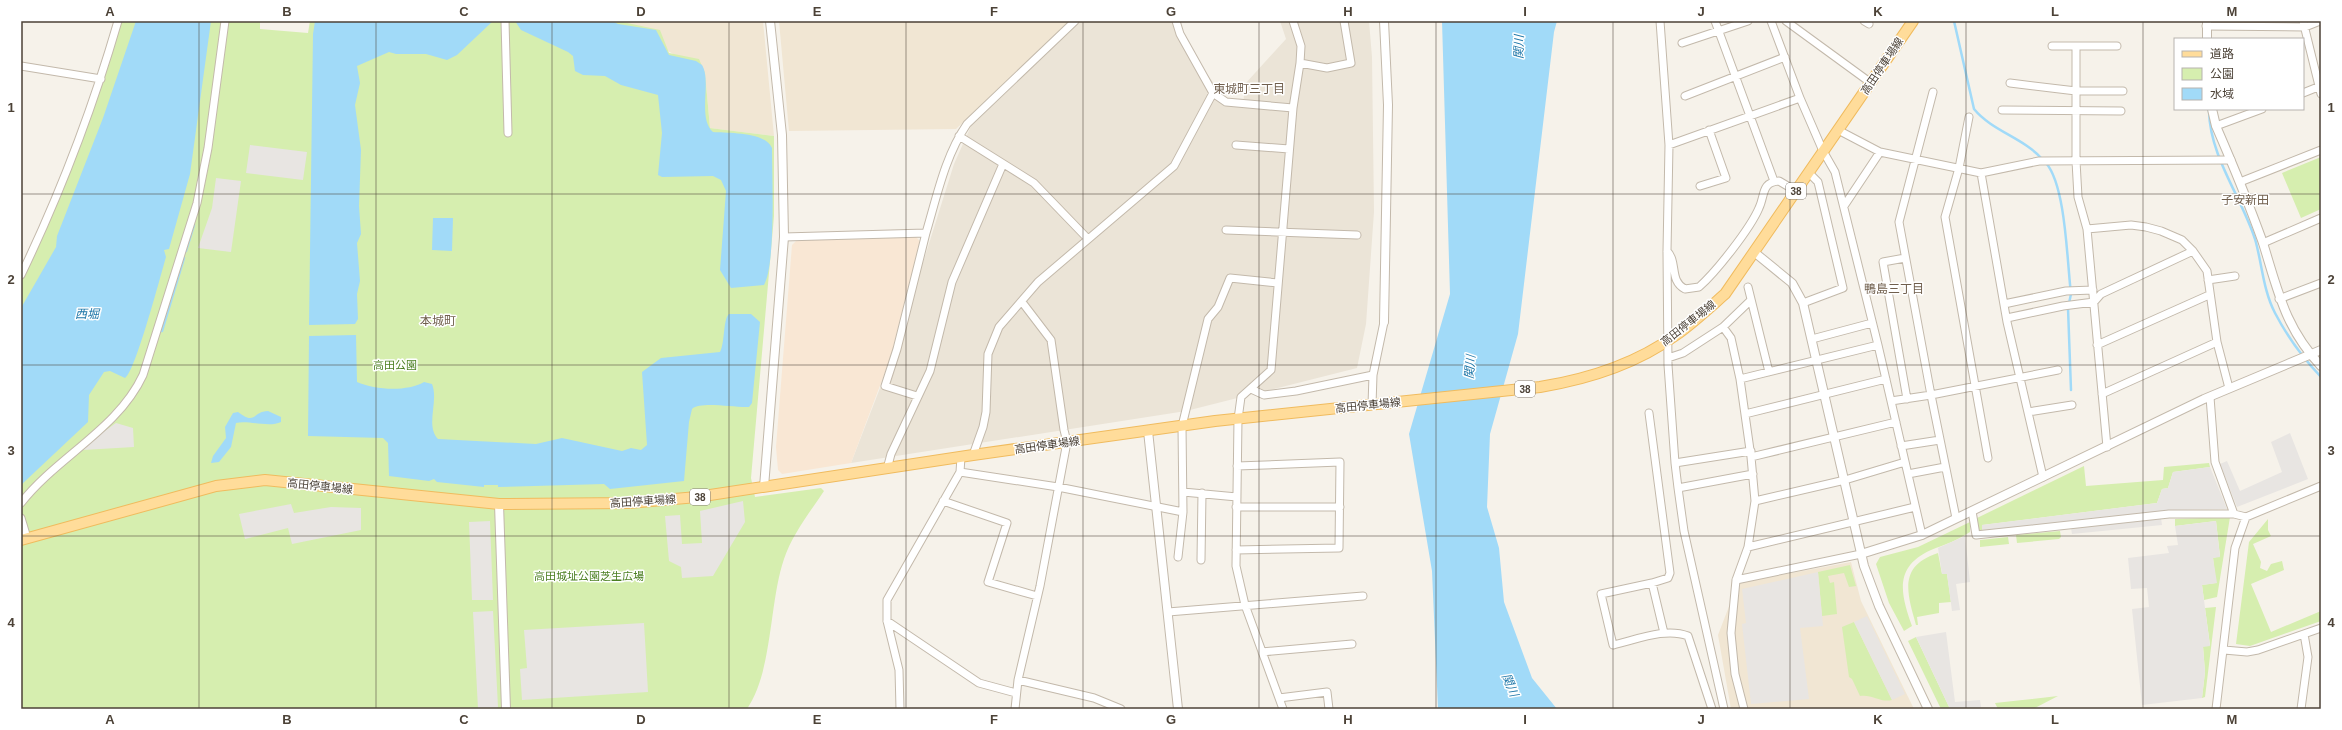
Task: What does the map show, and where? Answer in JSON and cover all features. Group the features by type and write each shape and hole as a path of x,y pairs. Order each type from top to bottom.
{"main road":[{"name":"高田停車場線","path":"24,539 216,486 251,481 265,480 499,504 629,503 697,497 973,455 1182,426 1559,384 1610,370 1665,343 1725,294 1913,21"}],"street":[{"path":"21,275 38,239 101,79 118,21"},
{"path":"21,503 115,415 137,389 143,375 197,203 208,148 225,21"},
{"path":"505,21 508,133"},
{"path":"764,487 784,237 782,135 770,21"},
{"path":"917,396 885,386 946,164 958,136 967,124 1075,21"},
{"path":"1176,21 1180,34 1213,92 1226,102 1293,108"},
{"path":"1283,709 1245,605 1236,566 1236,497 1238,419 1241,397 1271,370 1289,149 1293,108 1300,63 1300,46 1293,21"},
{"path":"1300,63 1327,68 1352,63 1344,21"},
{"path":"1377,404 1373,375 1384,322 1388,105 1384,21"},
{"path":"1660,21 1669,145 1665,343 1668,358 1675,463 1684,531 1724,709"},
{"path":"1715,21 1774,181"},
{"path":"1682,43 1719,32 1748,21"},
{"path":"1772,21 1800,98 1823,150 1835,172 1878,345 1922,536"},
{"path":"1786,21 1871,83"},
{"path":"2207,38 2206,23 2304,24 2320,21"},
{"path":"2304,24 2320,91 2304,93"},
{"path":"2052,46 2117,46"},
{"path":"2076,46 2076,161 2078,197 2087,229 2107,446"},
{"path":"1685,96 1785,57"},
{"path":"21,66 101,79"},
{"path":"2010,83 2076,91 2123,91"},
{"path":"973,455 983,428 986,412 986,363 989,347 999,327 1038,282 1174,166 1213,92"},
{"path":"1933,92 1899,222 1931,396 1956,518"},
{"path":"1669,145 1749,115 1800,98"},
{"path":"2002,110 2121,111"},
{"path":"2212,110 2216,126 2240,182 2262,243 2279,299 2292,327 2310,354 2321,366"},
{"path":"2216,126 2259,110"},
{"path":"1969,117 1959,168 1945,217 1988,458"},
{"path":"1700,186 1726,178 1709,130"},
{"path":"1838,130 1880,152 1981,173 2039,161 2231,160"},
{"path":"958,136 1034,183 1088,239"},
{"path":"1236,145 1289,149"},
{"path":"2240,182 2321,150"},
{"path":"1844,206 1880,152"},
{"path":"887,469 891,454 930,371 952,282 1003,164"},
{"path":"1803,303 1843,288 1818,182 1809,172"},
{"path":"1981,173 2004,304 2043,477"},
{"path":"1667,251 1671,255 1676,280 1682,287 1690,290 1699,287 1734,246 1760,208 1764,188 1774,181 1779,181 1796,191"},
{"path":"2262,243 2321,218"},
{"path":"2087,229 2131,225 2146,227 2161,231 2182,240 2194,251 2207,271 2209,295 2217,342 2228,388"},
{"path":"1226,230 1357,235"},
{"path":"784,237 926,233"},
{"path":"2007,318 2063,306 2094,302 2101,294 2194,251"},
{"path":"1754,252 1792,283 1803,303 1861,554 1879,606 1928,709"},
{"path":"1905,258 1883,262 1907,399"},
{"path":"2208,280 2235,276"},
{"path":"1178,557 1183,512 1182,426 1208,319 1218,307 1230,278 1278,284"},
{"path":"2279,299 2321,283"},
{"path":"1748,287 1769,372"},
{"path":"2004,304 2066,291 2093,290"},
{"path":"2097,345 2209,295"},
{"path":"1668,358 1683,353 1723,327 1751,300"},
{"path":"1015,709 1018,680 1038,596 1067,442 1051,340 1022,302"},
{"path":"1812,339 1872,324"},
{"path":"1723,327 1731,338 1740,379 1751,454 1755,501 1748,547 1736,580 1731,633 1735,674 1744,709"},
{"path":"2102,394 2217,342"},
{"path":"1740,379 1816,362 1878,345"},
{"path":"1736,580 1861,554 1922,536 1956,518 2210,396 2321,350"},
{"path":"1891,401 1931,396 2058,370"},
{"path":"1251,389 1264,394 1296,391 1373,375"},
{"path":"1746,414 1886,379"},
{"path":"2210,396 2215,462 2234,514"},
{"path":"2028,412 2072,405"},
{"path":"1649,413 1670,574 1668,578 1652,583 1601,594 1613,645 1664,633 1680,633 1688,636 1712,709"},
{"path":"1675,463 1751,454 1834,437 1896,422"},
{"path":"1148,431 1178,709"},
{"path":"1901,446 1940,440"},
{"path":"900,709 899,670 887,620 887,600 960,472 961,457"},
{"path":"1236,550 1339,548 1340,507 1340,462 1237,466"},
{"path":"1755,501 1844,480 1905,462"},
{"path":"1908,474 1945,467"},
{"path":"960,472 1058,487 1183,512"},
{"path":"1678,488 1753,474"},
{"path":"1972,511 1976,535 2169,514 2234,514 2246,517 2321,486"},
{"path":"1183,492 1236,497"},
{"path":"1201,560 1202,493"},
{"path":"943,501 1007,523 988,582 1038,596"},
{"path":"499,504 506,709"},
{"path":"1236,507 1340,507"},
{"path":"1748,547 1855,523 1915,507"},
{"path":"2216,709 2224,650 2234,548 2246,517"},
{"path":"21,518 24,539"},
{"path":"1652,583 1664,633"},
{"path":"1168,612 1363,596"},
{"path":"887,620 979,683 1016,693"},
{"path":"2224,650 2247,652 2321,628"},
{"path":"2302,709 2308,657 2304,634"},
{"path":"1262,652 1352,644"},
{"path":"1018,680 1094,698 1121,709"},
{"path":"1279,698 1327,692 1329,709"}],"shaded area":[{"path":"618,21 763,21 774,136 710,128 705,73"},
{"path":"779,21 1069,21 956,129 789,131"},
{"path":"1081,21 1175,21 1179,36 1229,104 1243,106 1245,84 1286,39 1280,21 1369,21 1372,57 1374,212 1366,324 1357,368 1186,411 851,463 899,339 954,164 971,126"},
{"path":"250,145 307,152 303,180 246,173"},
{"path":"216,178 241,181 231,252 198,248 212,208"},
{"path":"916,237 920,241 891,356 851,463 782,474 778,470 776,447 792,245 797,240"},
{"path":"116,423 133,428 134,447 83,450 99,435"},
{"path":"2290,433 2308,479 2237,507 2220,464 2227,461 2240,491 2282,472 2271,442"},
{"path":"2210,467 2227,509 2174,510 1982,532 1982,525 2157,503 2162,489 2168,488 2173,472"},
{"path":"743,501 745,522 713,576 682,578 681,567 669,561 665,516 680,515 682,544 702,543 700,511"},
{"path":"291,504 294,513 331,507 361,508 361,530 292,544 288,528 245,539 239,514"},
{"path":"2161,518 2162,525 2072,534 2071,528"},
{"path":"490,521 493,600 472,600 469,522"},
{"path":"2216,521 2220,557 2213,558 2217,583 2202,585 2210,646 2203,647 2205,672 2202,698 2142,705 2132,609 2149,607 2147,588 2131,589 2128,558 2169,553 2167,546 2178,545 2175,526"},
{"path":"1965,536 1970,582 1956,584 1960,610 1952,611 1947,574 1942,574 1938,548"},
{"path":"1851,562 1861,601 1914,709 1731,709 1718,635 1738,583"},
{"path":"1818,572 1823,626 1800,628 1809,699 1751,704 1742,624 1746,623 1742,589"},
{"path":"493,611 498,707 496,709 478,709 473,612"},
{"path":"1867,616 1905,694 1892,700 1854,622"},
{"path":"644,623 648,692 522,700 520,669 527,668 524,630"},
{"path":"1946,632 1955,702 1980,700 1981,707 1977,709 1950,709 1916,637"}],"green space":[{"name":"高田公園","path":"122,21 260,21 260,29 308,33 310,21 618,21 660,30 669,53 699,59 705,73 710,128 774,136 774,216 751,478 755,497 821,488 824,491 796,532 787,550 779,577 762,676 747,709 21,709 21,280 50,218 77,153 101,87"},
{"path":"2321,157 2321,209 2301,218 2282,173"},
{"path":"2209,463 2210,467 2173,472 2168,488 2162,489 2157,503 1982,525 1982,531 1979,530 1977,518 2084,466 2086,486 2163,480 2164,467"},
{"path":"2230,517 2217,597 2204,600 2202,585 2216,583 2213,558 2220,556 2216,521 2175,526 2175,519"},
{"path":"2268,519 2268,530 2271,536 2253,544 2261,562 2260,568 2267,571 2271,564 2282,561 2284,570 2251,584 2271,632 2321,611 2321,621 2250,646 2236,644 2249,542"},
{"path":"1970,522 1970,532 1919,557 1910,565 1905,573 1903,593 1912,626 1904,631 1889,603 1876,564 1880,557 1918,547"},
{"path":"2060,531 2061,537 2059,539 2017,543 2016,535"},
{"path":"2008,537 2009,544 1980,547 1980,540"},
{"path":"1938,553 1942,574 1947,574 1951,602 1939,603 1939,613 1917,617 1918,625 1916,625 1908,592 1911,573 1916,565"},
{"path":"1850,565 1856,586 1849,587 1844,573 1828,576 1830,583 1834,582 1837,614 1822,616 1818,572"},
{"path":"2216,607 2205,697 2202,698 2205,672 2203,646 2210,645 2205,608"},
{"path":"1854,622 1892,700 1888,701 1869,696 1860,696 1852,679 1849,677 1842,627"},
{"path":"1916,637 1950,709 1941,709 1908,641"},
{"path":"2058,696 2033,709 1998,709 1995,703"}],"water":[{"name":"西堀","path":"136,21 211,21 190,174 169,249 164,250 166,257 141,342 129,372 125,378 110,371 104,372 89,395 88,422 21,485 21,308 56,247 57,236 103,118"},
{"path":"315,21 493,21 457,55 447,60 426,54 396,54 389,52 357,66 360,83 355,105 361,150 359,206 361,234 357,243 360,281 357,294 358,319 355,324 309,325 313,34"},
{"path":"515,21 612,21 618,24 656,30 669,55 696,61 702,65 706,80 706,118 708,126 713,132 737,133 755,136 768,143 772,148 772,240 768,274 764,285 731,288 720,270 726,191 721,180 713,176 662,177 658,175 662,133 658,95 621,85 605,76 583,75 575,71 573,56 568,52 521,30"},
{"name":"関川","path":"1442,21 1557,21 1554,32 1518,334 1490,434 1487,507 1499,548 1504,602 1532,678 1557,709 1438,709 1432,571 1409,434 1450,294"},
{"path":"433,218 453,218 452,251 432,250"},
{"path":"729,314 751,314 760,322 752,403 749,407 703,405 692,409 689,422 684,481 610,489 604,484 498,487 498,485 484,485 484,487 437,482 434,479 429,481 389,476 388,443 383,438 308,436 309,336 356,335 357,382 373,387 391,389 400,389 424,382 432,384 434,398 432,420 434,434 438,439 536,444 562,438 622,451 631,448 641,450 647,445 642,372 661,358 720,352 723,343 726,321"},
{"path":"268,411 281,417 281,422 276,424 247,422 236,423 231,447 219,462 211,463 213,456 226,438 225,427 233,413 238,412 248,418 251,418"}],"waterway":[{"path":"1954,21 1974,109 1981,117 2026,145 2042,159"},
{"path":"2209,111 2211,128 2220,160 2255,239 2265,286 2271,304 2290,338 2321,377"},
{"path":"2046,163 2053,174 2062,206 2071,294 2068,308 2071,390"},
{"path":"186,251 194,225"},
{"path":"162,331 184,258"}],"district":[{"name":"東城町三丁目","path":"1249,89"},
{"name":"子安新田","path":"2245,200"},
{"name":"鴨島三丁目","path":"1894,289"},
{"name":"本城町","path":"438,321"}],"park label":[{"name":"高田城址公園芝生広場","path":"589,576"}]}
